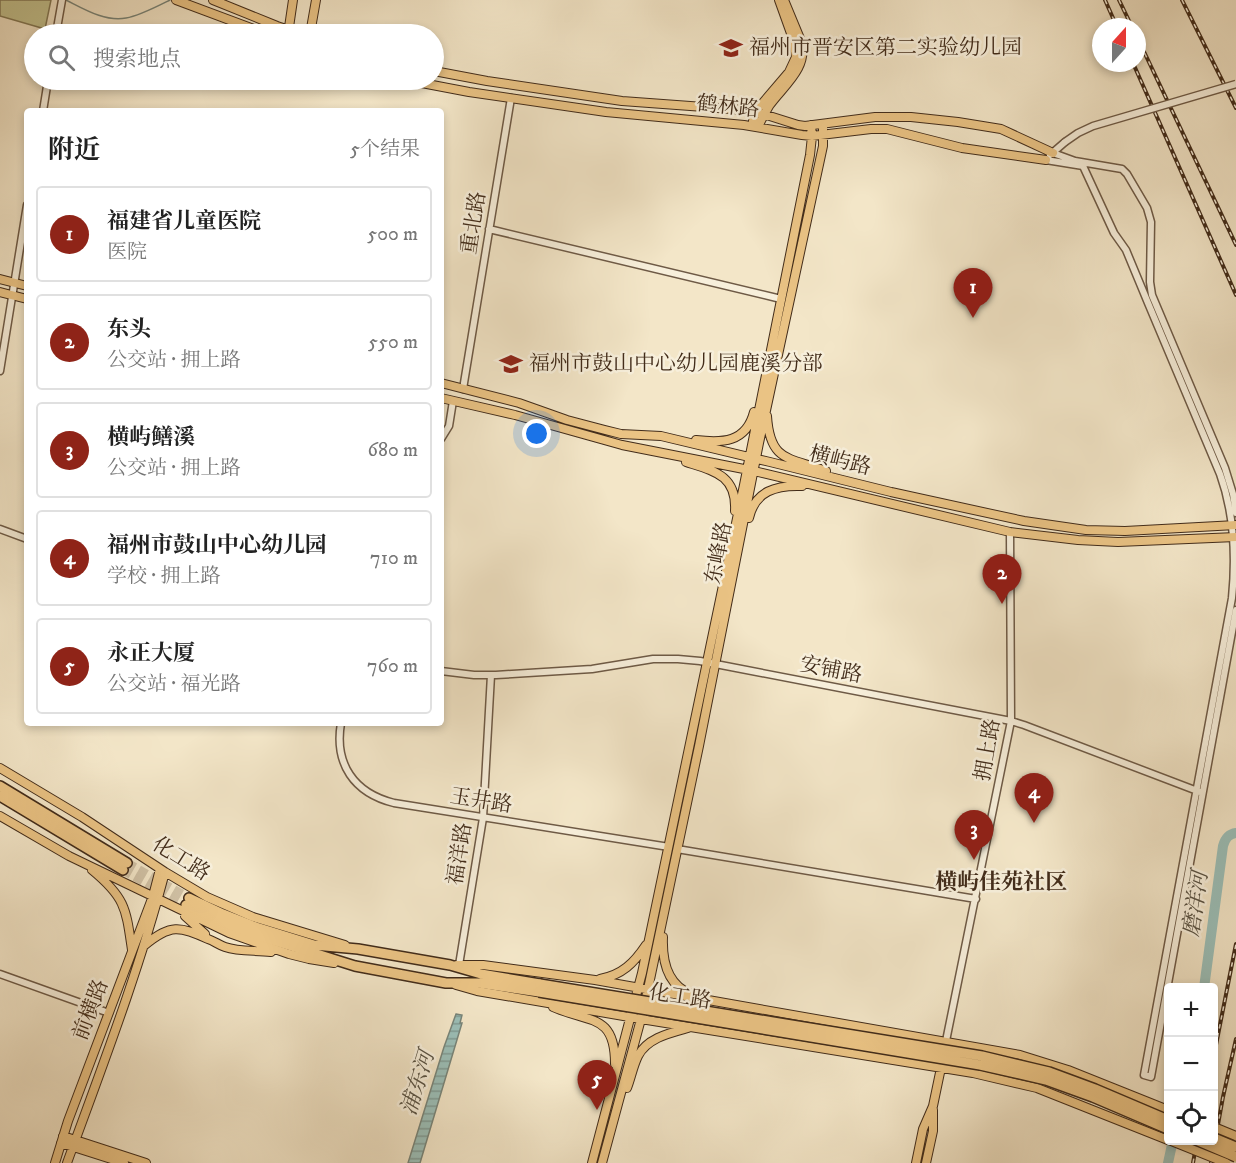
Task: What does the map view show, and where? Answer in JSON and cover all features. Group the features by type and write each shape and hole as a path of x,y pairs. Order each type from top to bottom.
{"highway":[{"name":"化工路","path":"0,786 125,866 0,796"},
{"name":"化工路","path":"184,904 314,945 358,949 454,965 540,993 982,1056 1049,1072 1164,1118"},
{"name":"化工路","path":"184,904 245,931 355,966 446,982 479,983 980,1065 1047,1080 1164,1127"},
{"path":"1218,1140 1236,1148"},
{"path":"1208,1145 1236,1157"}],"main road":[{"path":"176,0 240,24"},
{"path":"213,0 269,24"},
{"path":"289,24 293,0"},
{"path":"312,24 316,0"},
{"path":"778,0 795,45 796,57 789,72 755,112 753,121 758,127 764,114 796,73 802,58 801,40 784,0"},
{"name":"鹤林路","path":"444,74 612,100 745,110 798,125 886,117 958,122 1001,129 1053,153"},
{"name":"鹤林路","path":"444,87 623,114 758,127 812,136 871,129 893,130 962,148 1046,160"},
{"name":"东峰路","path":"591,1163 639,987 673,848 734,537 767,406 823,146 823,124"},
{"name":"东峰路","path":"753,458 769,359 810,155 811,125"},
{"path":"0,279 24,285"},
{"path":"0,292 24,298"},
{"path":"661,436 716,442 730,440 737,436 751,421 759,386 769,359"},
{"name":"横屿路","path":"444,384 519,403 567,420 621,434 661,436 994,515 1096,530 1125,531 1234,525"},
{"name":"横屿路","path":"444,399 515,415 622,445 750,470 1010,532 1104,542 1235,537"},
{"path":"767,406 769,433 779,452 792,460 814,466 849,481"},
{"path":"659,453 706,467 725,478 735,502 734,537"},
{"name":"东峰路","path":"711,663 736,559 750,470"},
{"path":"736,559 742,551 752,508 762,495 783,486 819,486"},
{"name":"化工路","path":"0,768 89,821 163,871 207,897 282,927 358,949"},
{"path":"0,816 57,849 156,898 184,904 229,933 289,954 355,966"},
{"name":"东峰路","path":"614,1117 648,989 663,917 673,848"},
{"path":"84,863 107,882 121,900 128,922 132,952"},
{"name":"前横路","path":"67,1163 144,946 163,871"},
{"name":"前横路","path":"55,1163 132,952 156,898"},
{"path":"184,904 210,939"},
{"path":"663,917 663,949 669,976 683,990 712,1001"},
{"path":"144,946 156,936 176,928 210,939 222,947 289,954"},
{"path":"594,980 608,978 625,970 639,956 649,941"},
{"path":"454,965 483,964 639,987 1020,1055 1068,1070 1164,1108"},
{"path":"540,993 630,1018 1011,1081 1037,1088 1164,1138"},
{"path":"540,993 565,1013 596,1021 602,1025 614,1046 615,1077"},
{"path":"602,1163 614,1117 642,1050 661,1036 692,1027"},
{"path":"916,1163 923,1129 933,1106 946,1041"},
{"path":"926,1163 933,1131 933,1106"},
{"path":"1218,1129 1236,1136"},
{"path":"62,1140 124,1163"},
{"path":"74,1144 146,1163"},
{"path":"1182,1145 1227,1163"}],"street":[{"path":"58,24 62,0"},
{"path":"1046,160 1065,142 1093,126 1236,84"},
{"path":"43,108 46,90"},
{"name":"重北路","path":"463,389 511,98"},
{"path":"1053,153 1075,161 1125,171 1145,205 1152,229 1150,282 1152,295 1225,468 1236,513"},
{"path":"1046,160 1083,166 1114,233 1126,250 1221,474 1234,525 1233,590 1200,792 1151,1077 1144,1076 1200,792 1236,610"},
{"path":"0,371 24,223"},
{"path":"489,229 781,299"},
{"path":"444,434 449,426 453,401"},
{"path":"0,529 24,538"},
{"name":"拥上路","path":"946,1041 1011,721 1010,532"},
{"name":"安铺路","path":"444,671 491,675 592,669 653,659 711,663 1024,724 1200,792"},
{"name":"福洋路","path":"454,965 483,818 491,675"},
{"name":"玉井路","path":"341,726 339,739 342,759 351,775 369,793 394,803 976,898"},
{"path":"0,974 109,1013"}],"green space":[{"path":"0,0 51,0 46,24 28,24 0,16"}],"water":[{"path":"456,1014 462,1015 460,1023 462,1023 420,1163 408,1163 444,1047"}],"waterway":[{"path":"66,0 95,14 118,19 137,15 170,0"},
{"name":"磨洋河","path":"1205,983 1223,846 1227,837 1236,833"},
{"name":"磨洋河","path":"1168,1163 1172,1145"}],"tunnel":[{"path":"127,863 189,898"},
{"path":"123,870 186,905"}],"railway":[{"path":"1105,0 1113,18"},
{"path":"1119,0 1128,18"},
{"path":"1182,0 1236,108"},
{"path":"1146,56 1236,245"},
{"path":"1137,72 1236,295"},
{"path":"1218,1037 1236,944"},
{"path":"1211,1163 1236,1039"},
{"path":"1193,1163 1196,1145"}],"place":[{"name":"福州市晋安区第二实验幼儿园","path":"731,48"},
{"name":"福建省儿童医院","path":"973,318"},
{"name":"福州市鼓山中心幼儿园鹿溪分部","path":"511,364"},
{"name":"东头","path":"1002,604"},
{"name":"福州市鼓山中心幼儿园","path":"1034,823"},
{"name":"横屿鳝溪","path":"974,860"},
{"name":"永正大厦","path":"597,1110"}],"district":[{"name":"横屿佳苑社区","path":"1001,882"}],"water label":[{"name":"浦东河","path":"418,1083"}]}
